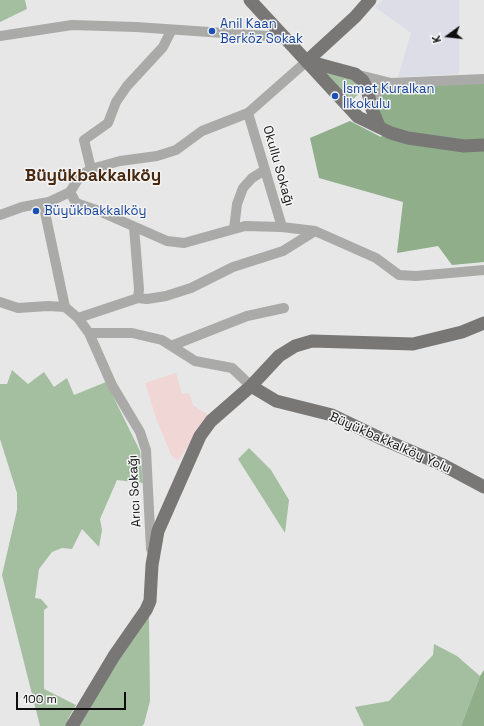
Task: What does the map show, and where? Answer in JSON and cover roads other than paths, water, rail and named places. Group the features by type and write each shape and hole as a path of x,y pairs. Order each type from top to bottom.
{"main road":[{"path":"250,0 283,38 307,61 358,117 391,133 408,138 464,146 484,145"},
{"path":"307,61 355,17 370,0"},
{"path":"307,61 355,74 363,80 379,126"},
{"path":"352,111 369,98"},
{"path":"72,726 114,656 146,610 150,601 152,565 158,531 200,436 211,420 251,386 279,356 295,346 312,341 413,344 462,332 484,323"},
{"name":"Büyükbakkalköy Yolu","path":"251,386 276,401 332,415 380,438 443,465 484,487"}],"street":[{"path":"0,36 72,25 136,27 171,31 283,38"},
{"path":"91,169 84,140 108,123 116,102 127,86 164,47 171,31"},
{"path":"0,215 22,207 43,203 70,192 80,176 91,169 120,162 157,156 176,150 202,131 248,113 307,61"},
{"path":"355,74 391,83 484,79"},
{"path":"369,98 391,83"},
{"name":"Okullu Sokağı","path":"248,113 282,227"},
{"path":"234,229 237,204 243,188 252,178 264,170"},
{"path":"70,192 76,203 99,211 167,241 184,243 245,226 315,230 376,258 399,275 416,276 484,270"},
{"path":"0,302 18,308 48,306 64,307 43,203"},
{"path":"134,226 139,289 138,298"},
{"path":"78,318 138,298 147,299 166,296 191,288 233,267 283,251 315,230"},
{"name":"Arıcı Sokağı","path":"64,307 78,318 89,333 112,386 140,432 146,450 152,565"},
{"path":"171,346 247,316 284,308"},
{"path":"89,333 132,333 162,340 195,361 232,368 251,386"}],"place":[{"name":"Anil Kaan Berköz Sokak","path":"212,31"},
{"name":"İsmet Kuralkan İlkokulu","path":"335,96"},
{"name":"Büyükbakkalköy","path":"36,211"}],"district":[{"name":"Büyükbakkalköy","path":"93,176"}]}
